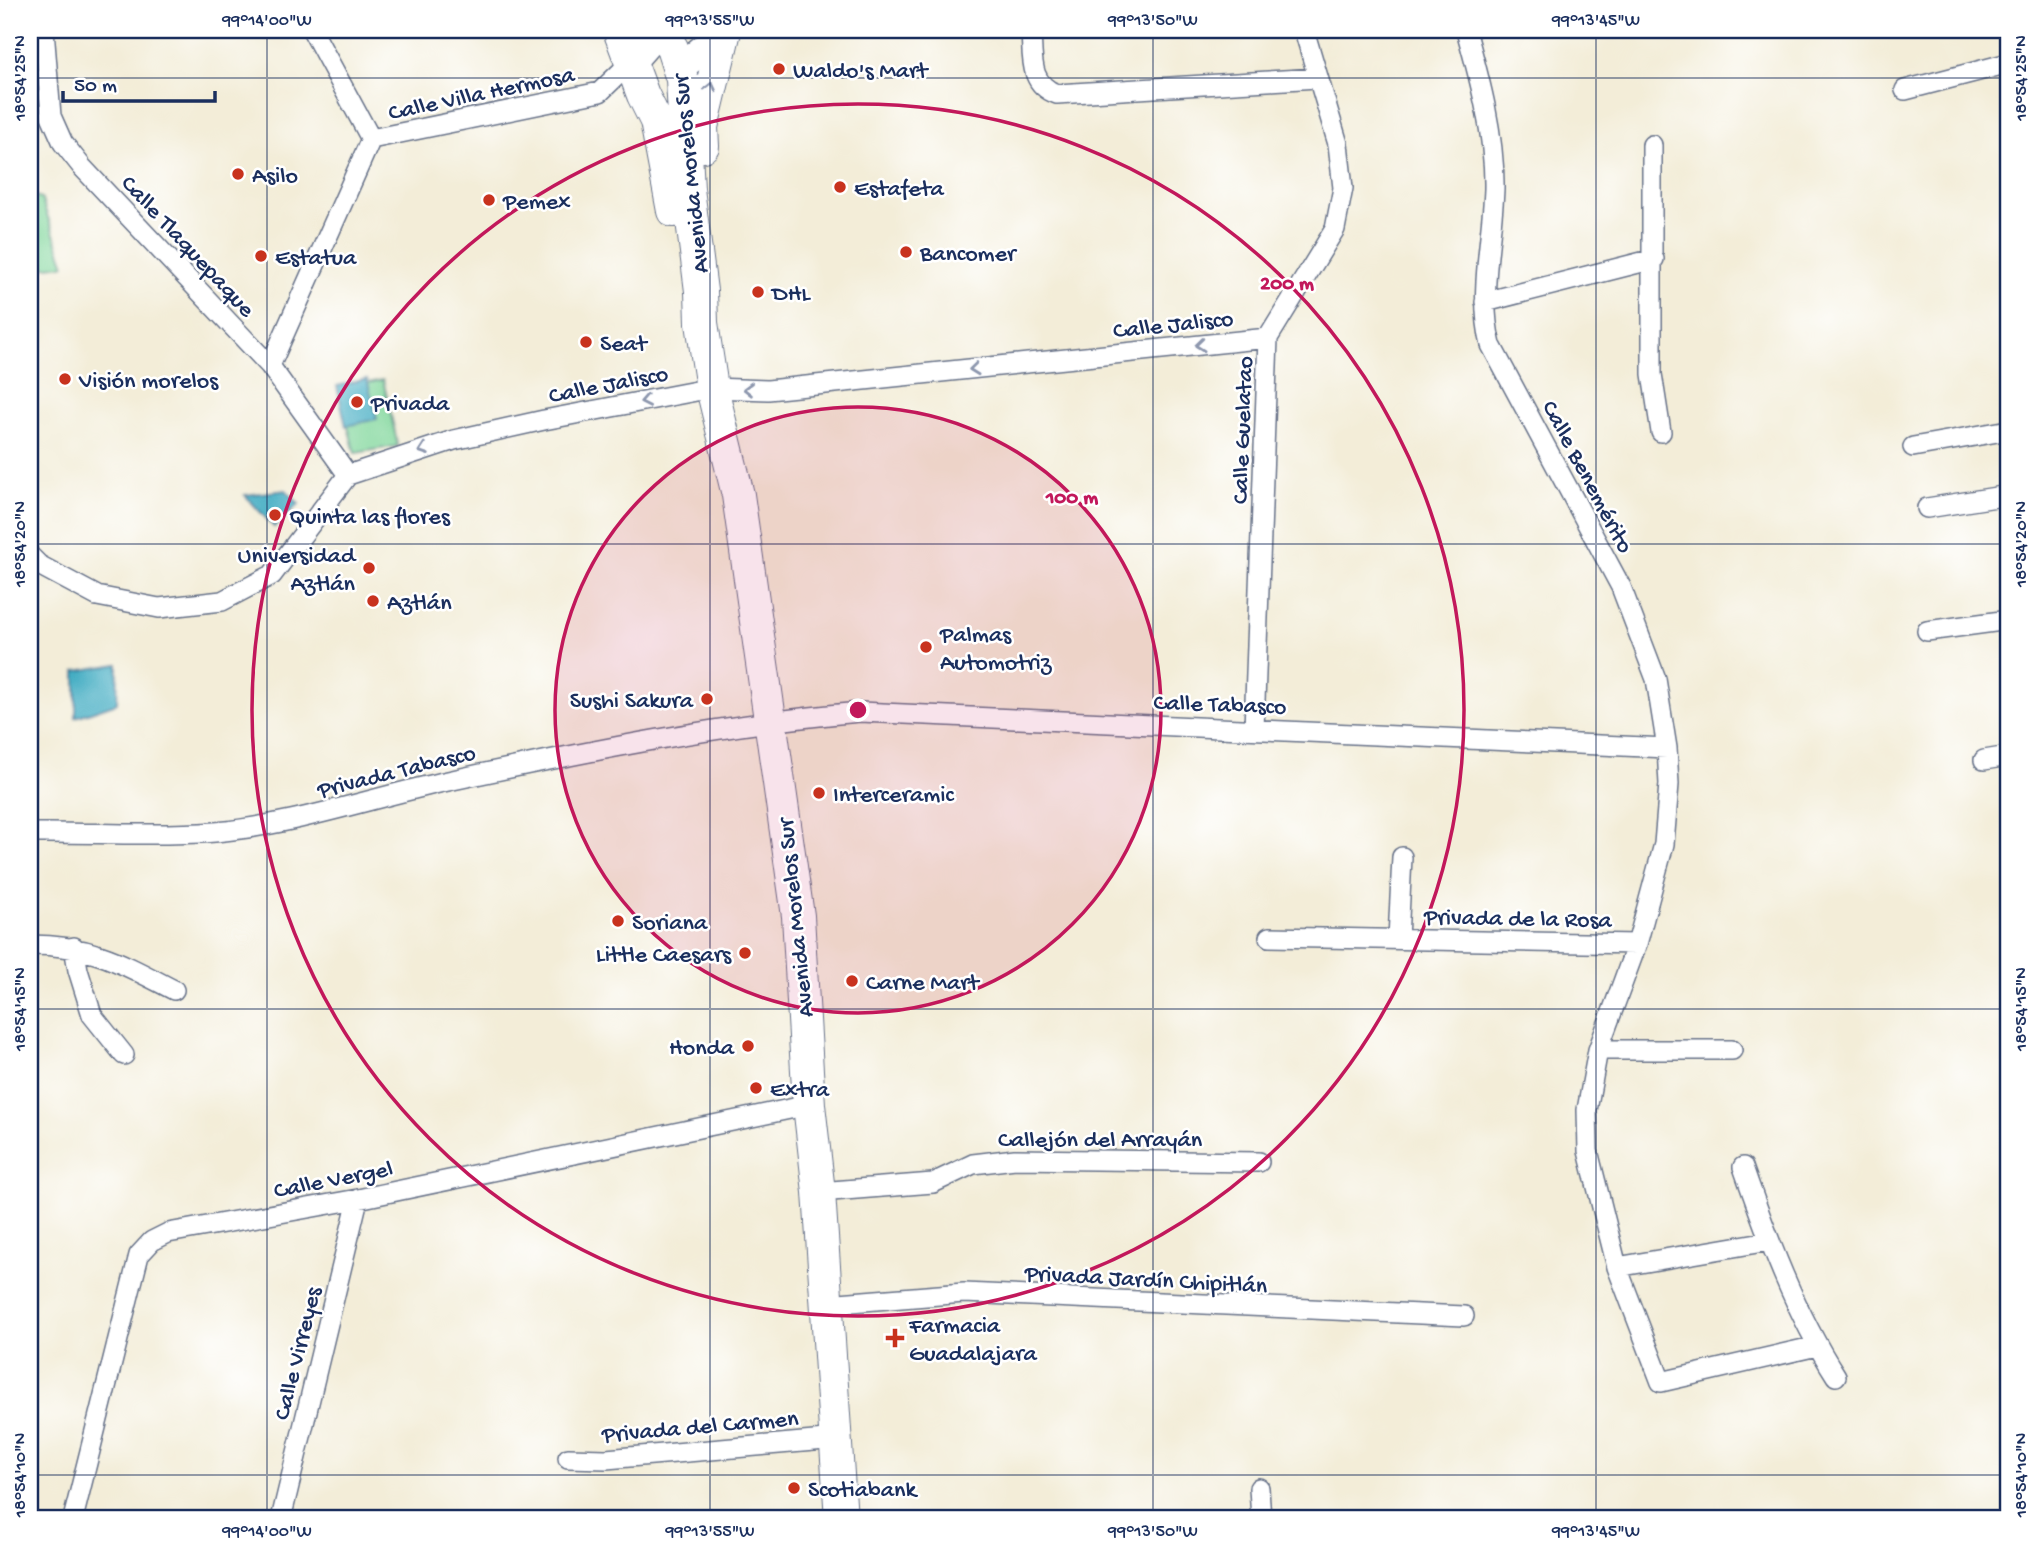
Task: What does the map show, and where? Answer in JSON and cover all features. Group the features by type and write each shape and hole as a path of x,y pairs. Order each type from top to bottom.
{"main road":[{"name":"Avenida Morelos Sur","path":"619,30 656,121 687,297 702,323"},
{"name":"Avenida Morelos Sur","path":"660,30 680,68 702,323 712,388 738,495 798,916 809,1105 819,1192 841,1519"},
{"path":"702,323 716,268 702,127 726,30"}],"street":[{"name":"Calle Tlaquepaque","path":"44,30 51,116 63,143 82,167 270,366 348,475"},
{"path":"270,366 371,139 312,30"},
{"path":"630,62 660,30"},
{"path":"680,68 726,30"},
{"path":"1031,30 1034,78 1045,90 1057,94 1317,78"},
{"name":"Calle Guelatao","path":"1254,729 1268,338 1335,229 1343,188 1338,144 1304,30"},
{"name":"Calle Benemérito","path":"1465,30 1479,77 1494,187 1484,318 1491,345 1621,587 1656,679 1667,748 1669,784 1664,844 1637,944 1598,1050 1587,1110 1587,1151 1617,1267 1661,1382 1817,1346"},
{"name":"Calle Villa Hermosa","path":"371,139 600,92 630,62"},
{"path":"1905,90 2009,63"},
{"path":"1652,145 1652,374 1661,432"},
{"path":"1485,302 1654,259"},
{"name":"Calle Jalisco","path":"348,475 454,440 712,388 768,390 1268,338"},
{"path":"1913,447 2009,430"},
{"path":"30,556 38,565 97,596 159,608 222,601 272,575 348,475"},
{"path":"1927,508 2009,495"},
{"path":"1927,631 2009,620"},
{"name":"Calle Tabasco","path":"770,720 860,712 1667,748"},
{"name":"Privada Tabasco","path":"30,833 215,832 310,817 445,782 770,720"},
{"path":"1984,760 2009,756"},
{"name":"Privada de la Rosa","path":"1398,939 1402,857"},
{"name":"Privada de la Rosa","path":"1269,937 1637,944"},
{"path":"30,945 74,947 107,955 173,989"},
{"path":"74,947 92,1015 124,1055"},
{"path":"1598,1050 1732,1050"},
{"name":"Calle Vergel","path":"73,1519 139,1255 152,1241 168,1233 358,1199 809,1105"},
{"name":"Callejón del Arrayán","path":"819,1192 933,1183 973,1164 1015,1159 1259,1163"},
{"path":"1743,1167 1769,1241 1817,1346 1836,1376"},
{"name":"Calle Virreyes","path":"281,1519 358,1199"},
{"path":"1617,1267 1769,1241"},
{"name":"Privada Jardín Chipitlán","path":"827,1304 964,1293 1464,1316"},
{"name":"Privada del Carmen","path":"568,1458 606,1459 837,1439"},
{"path":"1259,1488 1261,1519"}],"green space":[{"path":"30,194 41,198 65,265 30,269"},
{"path":"383,380 398,446 355,453 338,389"}],"water":[{"name":"Privada","path":"367,379 377,419 346,426 337,386"},
{"name":"Quinta las flores","path":"286,490 299,504 274,527 245,495"},
{"path":"118,664 117,703 76,717 76,671"}],"place":[{"name":"Waldo's Mart","path":"779,69"},
{"name":"Asilo","path":"238,174"},
{"name":"Estafeta","path":"840,187"},
{"name":"Pemex","path":"489,200"},
{"name":"Bancomer","path":"906,252"},
{"name":"Estatua","path":"261,256"},
{"name":"DHL","path":"758,292"},
{"name":"Seat","path":"586,342"},
{"name":"Visión morelos","path":"65,379"},
{"name":"Privada","path":"357,402"},
{"name":"Quinta las flores","path":"275,515"},
{"name":"Universidad Aztlán","path":"369,568"},
{"name":"Aztlán","path":"373,601"},
{"name":"Palmas Automotriz","path":"926,647"},
{"name":"Sushi Sakura","path":"707,699"},
{"name":"Interceramic","path":"819,793"},
{"name":"Soriana","path":"618,921"},
{"name":"Little Caesars","path":"745,953"},
{"name":"Carne Mart","path":"852,981"},
{"name":"Honda","path":"748,1046"},
{"name":"Extra","path":"756,1088"},
{"name":"Farmacia Guadalajara","path":"895,1338"},
{"name":"Scotiabank","path":"794,1488"}]}
